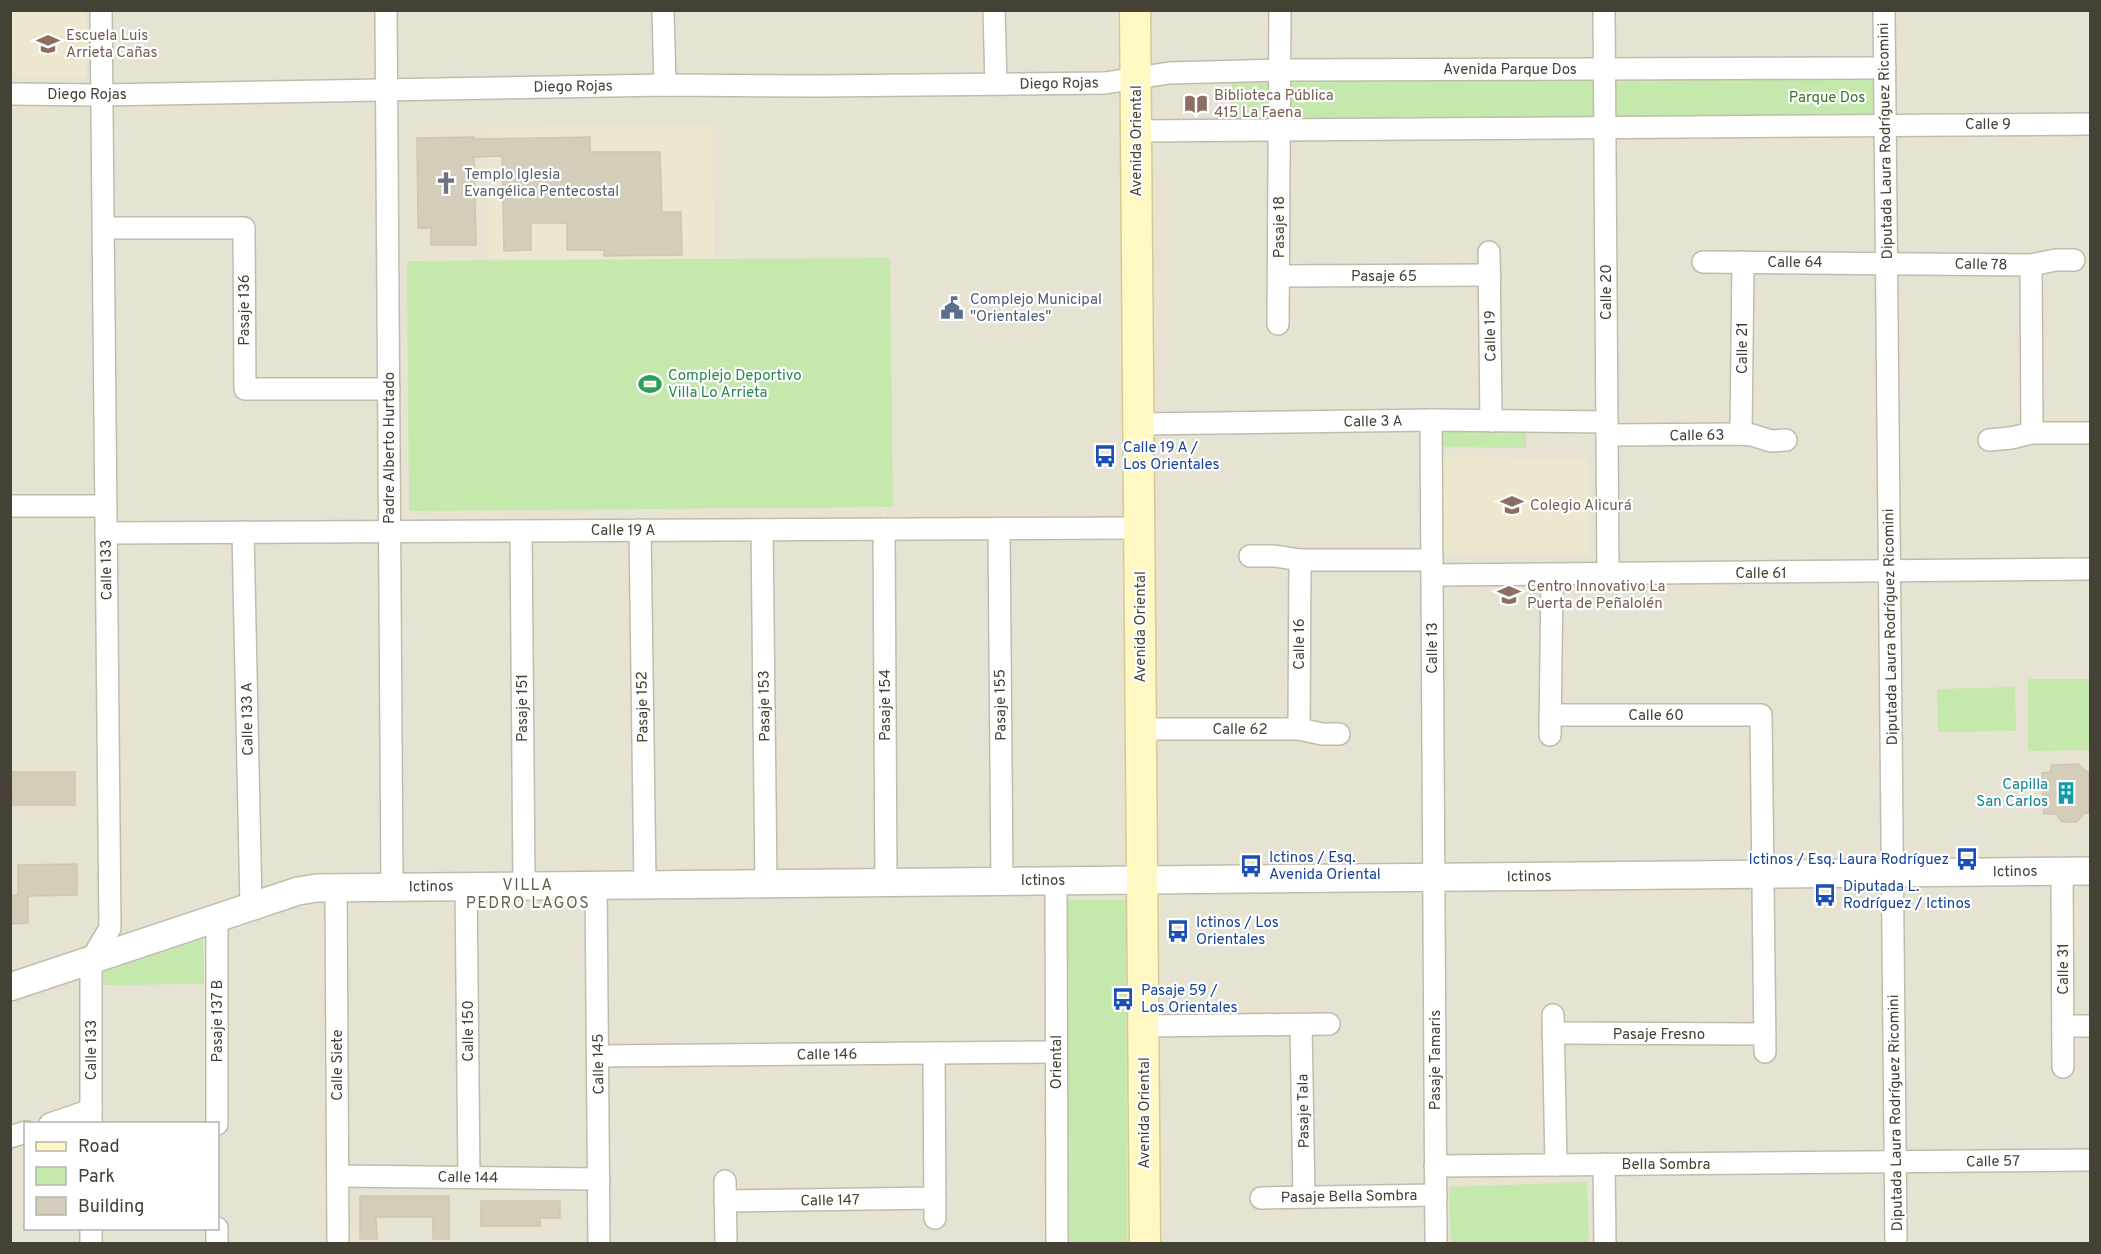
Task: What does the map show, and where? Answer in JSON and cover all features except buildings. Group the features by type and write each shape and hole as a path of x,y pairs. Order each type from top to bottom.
{"main road":[{"name":"Avenida Oriental","path":"1135,10 1145,1244"}],"street":[{"name":"Calle 133","path":"91,1117 91,960 110,928 100,10"},
{"name":"Padre Alberto Hurtado","path":"386,10 392,886"},
{"path":"663,10 665,85"},
{"path":"994,10 996,84"},
{"name":"Pasaje 18","path":"1278,324 1280,10"},
{"name":"Calle 20","path":"1604,10 1608,574"},
{"name":"Diputada Laura Rodríguez Ricomini","path":"1884,10 1896,1244"},
{"name":"Avenida Parque Dos","path":"1136,78 1169,73 1281,70 1885,68"},
{"name":"Diego Rojas","path":"10,94 101,95 665,85 1105,83 1136,78"},
{"name":"Calle 9","path":"1885,125 2091,124"},
{"path":"1136,131 1885,125"},
{"name":"Pasaje 136","path":"103,228 244,228 245,389 389,389"},
{"name":"Calle 19","path":"1489,252 1491,421"},
{"name":"Calle 78","path":"1887,263 2031,266 2056,260 2074,260"},
{"name":"Calle 64","path":"1703,262 1887,263"},
{"name":"Calle 21","path":"1741,434 1743,262"},
{"path":"2031,266 2032,433"},
{"name":"Pasaje 65","path":"1279,276 1490,275"},
{"name":"Calle 3 A","path":"1138,424 1431,420 1491,421 1607,429"},
{"name":"Calle 13","path":"1431,420 1434,877"},
{"name":"Calle 63","path":"1607,429 1741,434 1771,441 1786,440"},
{"path":"1989,440 2032,433 2091,434"},
{"path":"10,506 105,506"},
{"name":"Calle 19 A","path":"106,533 1140,528"},
{"name":"Pasaje 154","path":"884,529 886,882"},
{"name":"Pasaje 155","path":"999,529 1002,881"},
{"name":"Pasaje 152","path":"640,530 645,884"},
{"name":"Pasaje 153","path":"762,530 766,883"},
{"name":"Pasaje 151","path":"521,531 524,885"},
{"name":"Calle 133 A","path":"243,532 251,907"},
{"name":"Calle 61","path":"1250,556 1552,574 2091,569"},
{"name":"Calle 16","path":"1299,729 1300,560"},
{"name":"Calle 60","path":"1552,574 1550,725 1761,715"},
{"name":"Pasaje Fresno","path":"1556,1165 1553,1024 1765,1043 1761,715"},
{"name":"Calle 62","path":"1141,729 1299,729 1322,734 1339,734"},
{"name":"Calle 31","path":"2062,871 2063,1067"},
{"name":"Ictinos","path":"10,987 298,891 336,887 2091,871"},
{"name":"Pasaje Tamaris","path":"1434,877 1436,1244"},
{"name":"Oriental","path":"1056,880 1057,1244"},
{"name":"Calle 145","path":"596,884 599,1244"},
{"name":"Calle 150","path":"466,885 469,1177"},
{"name":"Calle Siete","path":"336,887 339,1244"},
{"name":"Pasaje 137 B","path":"217,918 217,1122"},
{"name":"Pasaje Tala","path":"1301,1024 1304,1197"},
{"path":"1143,1026 1329,1024"},
{"path":"2063,1026 2091,1026"},
{"name":"Calle 146","path":"598,1056 1056,1052"},
{"name":"Calle 147","path":"726,1244 725,1191 935,1208 934,1053"},
{"path":"62,1122 91,1117"},
{"name":"Calle 57","path":"1896,1162 2091,1160"},
{"name":"Bella Sombra","path":"1435,1166 1896,1162"},
{"path":"1604,1164 1605,1244"},
{"name":"Calle 144","path":"338,1176 599,1179"},
{"name":"Pasaje Bella Sombra","path":"1262,1198 1436,1195"}],"shaded area":[{"path":"10,11 2090,11 2090,1243 11,1243"},
{"name":"Escuela Luis Arrieta Cañas","path":"10,11 85,11 86,78 11,78"},
{"path":"708,124 712,129 714,259 488,258 487,128"},
{"name":"Colegio Alicurá","path":"1437,456 1589,458 1588,555 1436,553"}],"green space":[{"name":"Parque Dos","path":"1880,75 1880,118 1230,124 1232,83"},
{"name":"Complejo Deportivo Villa Lo Arrieta","path":"890,258 893,507 409,511 407,261"},
{"path":"1439,426 1526,426 1526,448 1439,447"},
{"path":"2028,679 2090,679 2090,750 2028,751"},
{"path":"2015,687 2016,731 1938,732 1937,689"},
{"path":"1062,900 1126,900 1127,1243 1063,1243"},
{"path":"203,928 204,984 103,985 103,966"},
{"path":"1587,1182 1589,1243 1451,1243 1449,1187"}],"place":[{"name":"Escuela Luis Arrieta Cañas","path":"48,44"},
{"name":"Biblioteca Pública 415 La Faena","path":"1196,104"},
{"name":"Templo Iglesia Evangélica Pentecostal","path":"446,183"},
{"name":"Complejo Municipal \"Orientales\"","path":"952,308"},
{"name":"Complejo Deportivo Villa Lo Arrieta","path":"650,384"},
{"name":"Calle 19 A / Los Orientales","path":"1105,456"},
{"name":"Colegio Alicurá","path":"1512,505"},
{"name":"Centro Innovativo La Puerta de Peñalolén","path":"1509,595"},
{"name":"Capilla San Carlos","path":"2066,793"},
{"name":"Ictinos / Esq. Laura Rodríguez","path":"1967,859"},
{"name":"Ictinos / Esq. Avenida Oriental","path":"1251,866"},
{"name":"Diputada L. Rodríguez / Ictinos","path":"1825,895"},
{"name":"Ictinos / Los Orientales","path":"1178,931"},
{"name":"Pasaje 59 / Los Orientales","path":"1123,999"}],"district":[{"name":"VILLA PEDRO LAGOS","path":"528,893"}]}
